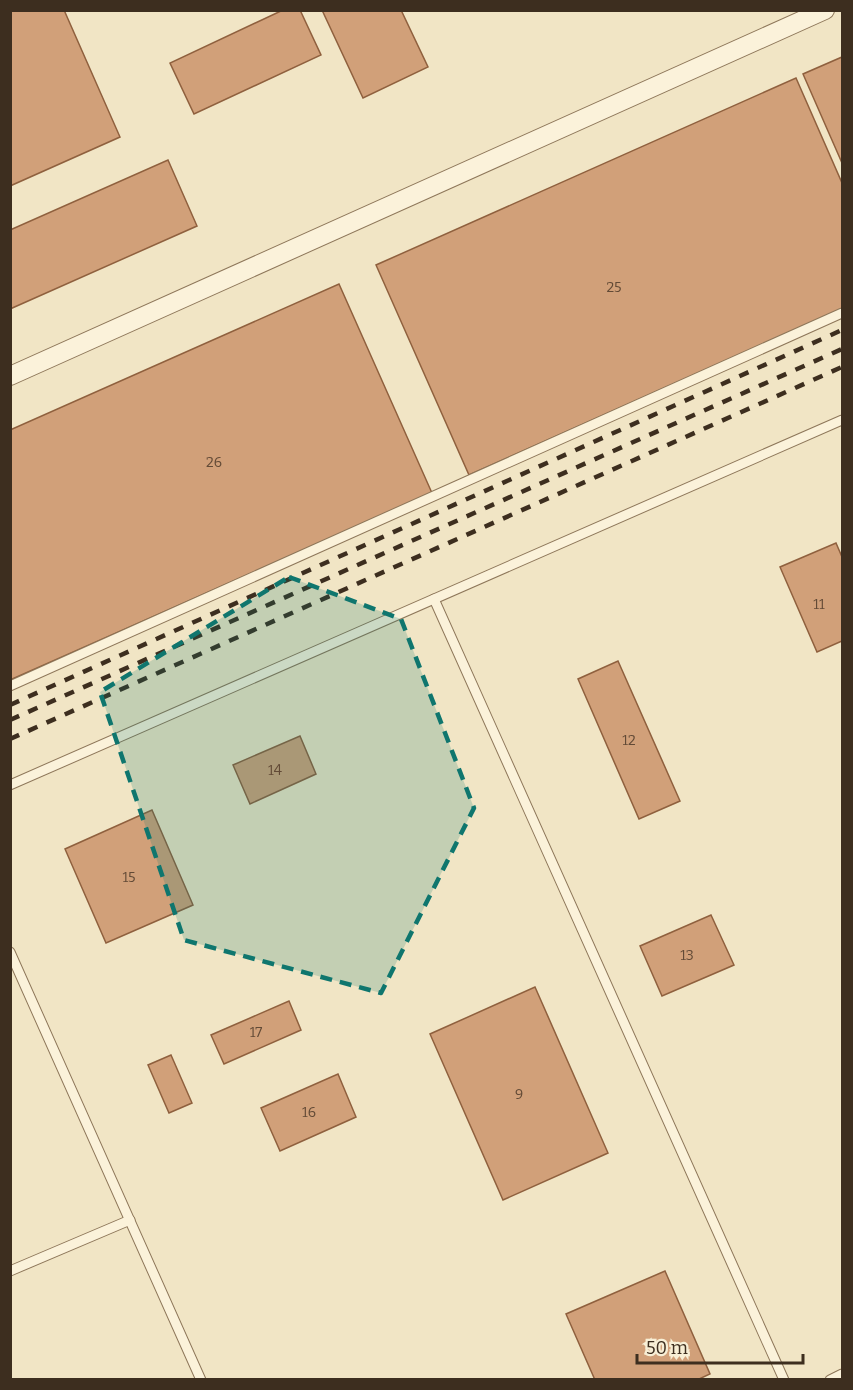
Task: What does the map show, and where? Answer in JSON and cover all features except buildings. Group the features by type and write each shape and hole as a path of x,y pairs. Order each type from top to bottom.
{"street":[{"path":"10,376 825,10"}],"lane":[{"path":"10,686 843,313"},
{"path":"10,785 843,420"},
{"path":"434,599 784,1380"},
{"path":"10,952 201,1380"},
{"path":"10,1271 130,1220"},
{"path":"830,1380 843,1374"}],"highlighted area":[{"path":"289,577 401,619 474,808 381,993 184,940 100,692"}],"railway":[{"path":"10,705 842,330"},
{"path":"10,720 842,349"},
{"path":"10,739 842,367"}]}
